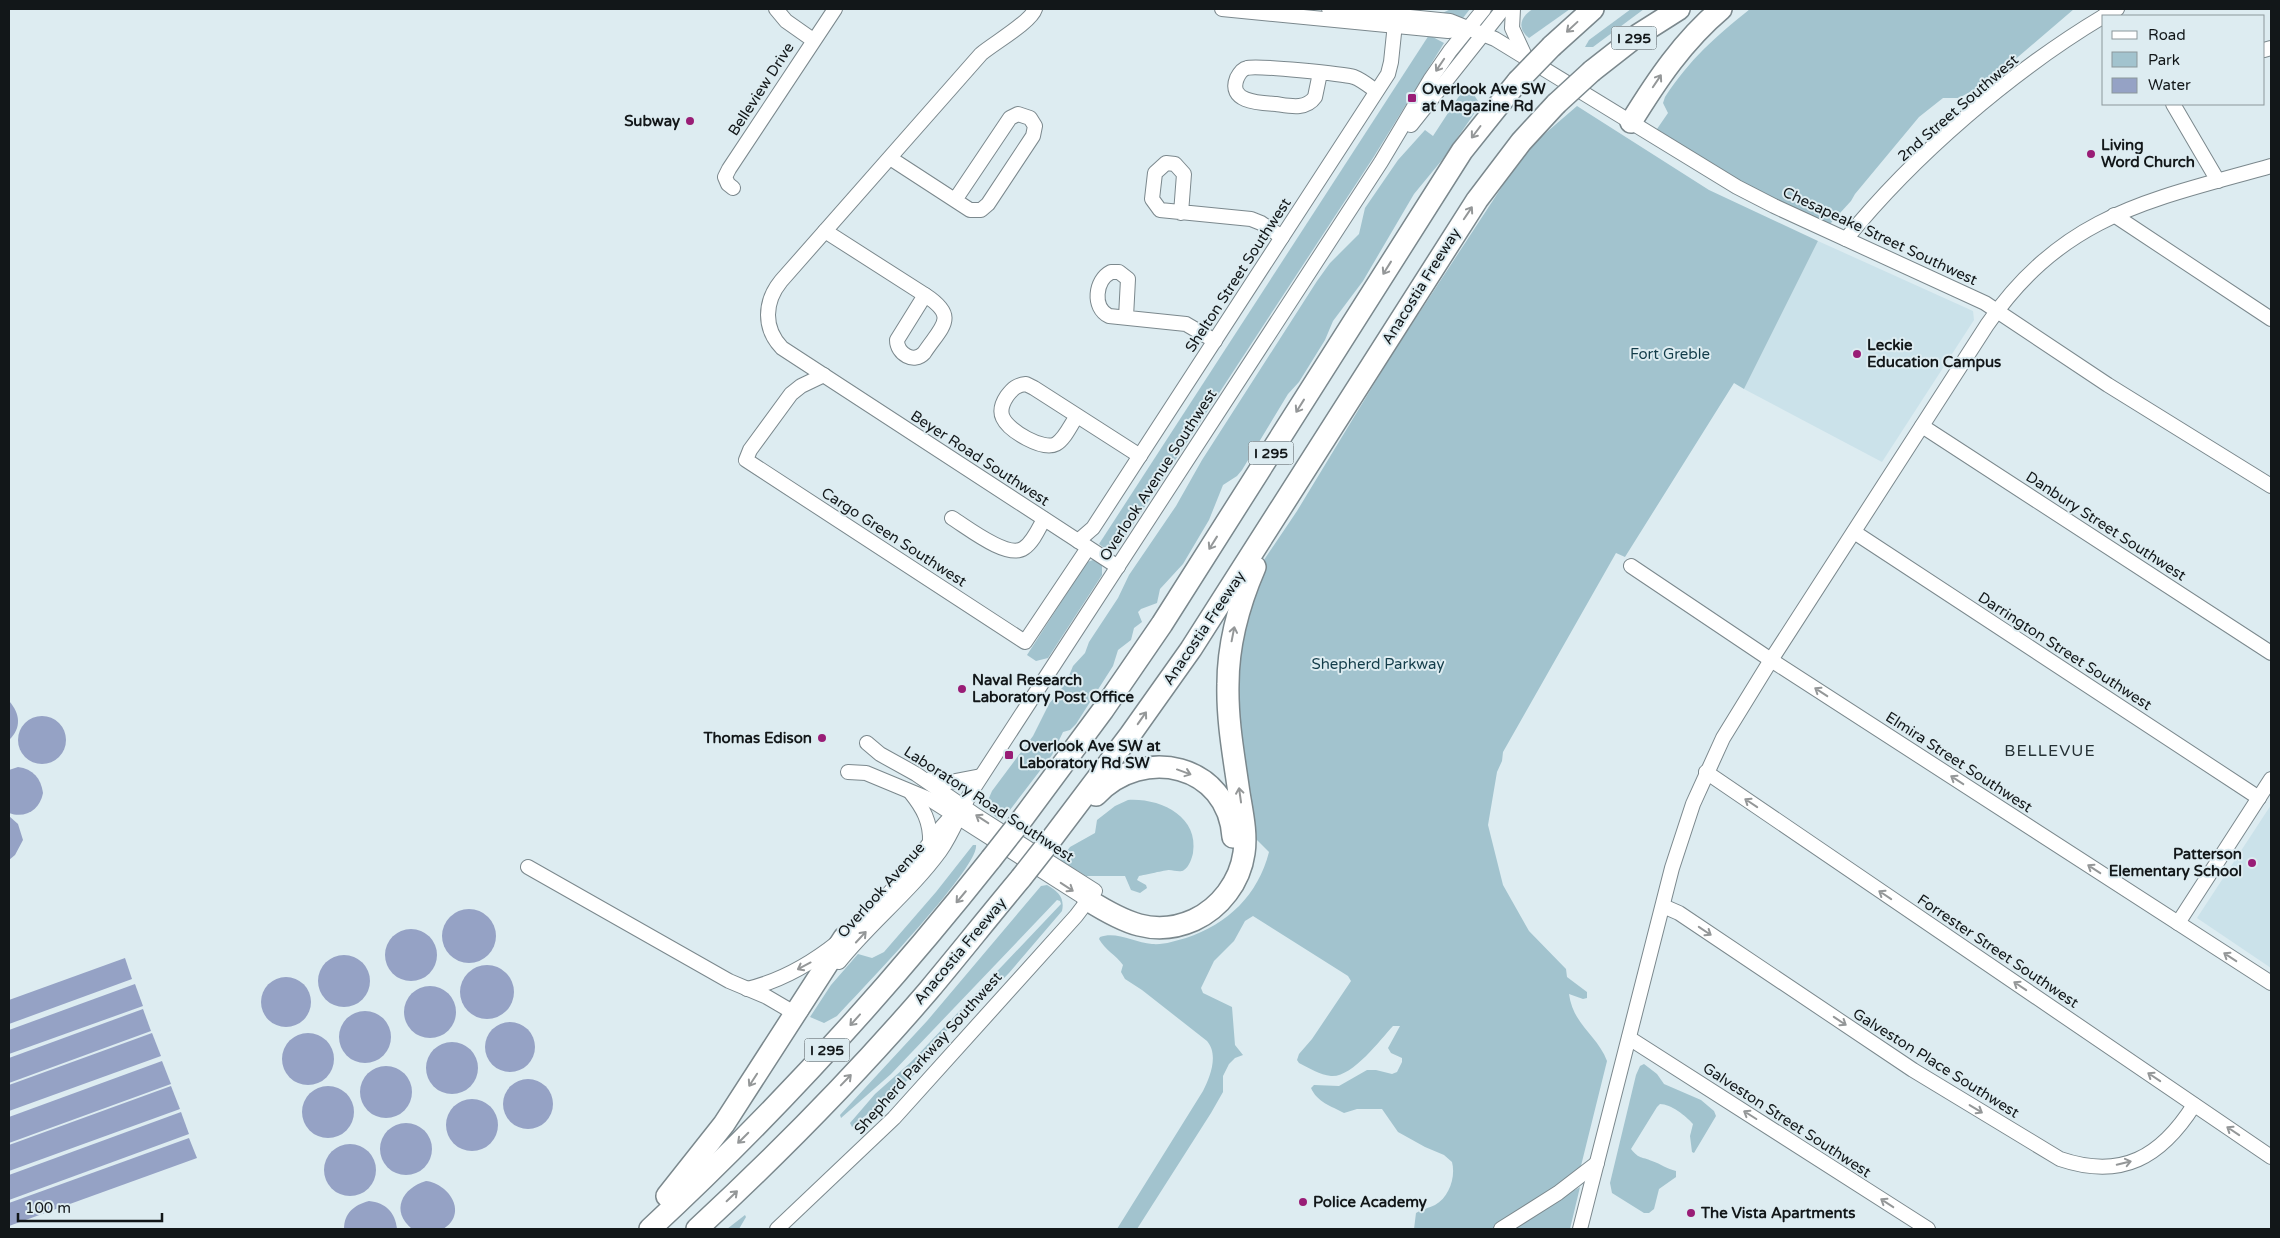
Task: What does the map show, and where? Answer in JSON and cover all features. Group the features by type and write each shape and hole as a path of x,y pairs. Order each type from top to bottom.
{"highway":[{"name":"I 295","path":"650,1229 743,1139 828,1050 898,972 1020,822 1103,710 1162,624 1462,151 1518,81 1552,46 1594,9"},
{"name":"Anacostia Freeway","path":"696,1229 811,1117 930,989 1024,880 1053,843 1191,649 1487,185 1521,142 1556,104 1592,71 1638,35 1680,9"},
{"path":"1631,122 1673,59 1692,36 1721,9"},
{"path":"1092,896 1128,923 1148,928 1171,928 1191,921 1209,911 1224,898 1235,880 1243,860 1245,846 1228,697 1229,663 1236,620 1256,566 1332,442 1362,380"},
{"path":"1053,843 1101,790 1115,779 1140,768 1162,766 1187,772 1202,780 1218,796 1231,822 1233,849 1226,874 1218,887 1204,901 1180,914 1153,918 1092,896"},
{"path":"637,1229 705,1150 796,1014 844,938"}],"street":[{"path":"776,9 786,21 813,40"},
{"name":"Belleview Drive","path":"733,188 725,178 729,169 835,9"},
{"name":"Beyer Road Southwest","path":"1035,9 1029,19 981,54 777,286 771,296 767,310 770,331 778,344 1118,567"},
{"name":"Chesapeake Street Southwest","path":"1222,9 1327,12 1396,20 1450,21 1483,34 1525,57 1737,187 1974,297 1997,310 2108,385 2271,486"},
{"name":"Overlook Avenue Southwest","path":"958,812 1381,162 1430,80 1484,9"},
{"name":"Overlook Avenue Southwest","path":"1381,162 1503,9"},
{"path":"1513,9 1512,28 1525,57"},
{"name":"Shelton Street Southwest","path":"1025,642 1089,533 1390,68 1396,20"},
{"name":"2nd Street Southwest","path":"1846,239 1906,175 1972,113 2046,55 2102,20"},
{"path":"1320,73 1315,97 1304,105 1250,102 1241,97 1236,90 1238,77 1247,68 1320,73 1352,76 1376,91"},
{"path":"2174,105 2218,181"},
{"path":"890,158 970,210 978,211 988,204 1033,136 1034,126 1030,118 1018,114 1010,118 955,200"},
{"path":"1580,1229 1680,842 1706,772 1723,738 1771,660 1997,310 2028,275 2052,253 2084,230 2114,215 2165,196 2271,166"},
{"path":"1181,212 1254,220 1282,237"},
{"path":"2114,215 2271,319"},
{"path":"825,231 925,296"},
{"path":"1126,317 1189,325 1215,341"},
{"name":"Cargo Green Southwest","path":"824,375 801,386 791,394 750,450 746,460 1025,642"},
{"path":"1077,416 1060,442 1044,446 1008,424 1002,417 1002,409 1004,400 1014,388 1026,384 1077,416 1140,456"},
{"name":"Danbury Street Southwest","path":"1922,426 2271,652"},
{"path":"952,518 1003,549 1014,552 1024,549 1044,519"},
{"name":"Darrington Street Southwest","path":"1854,532 2259,798"},
{"name":"Elmira Street Southwest","path":"1631,566 1771,660 2271,983"},
{"name":"Laboratory Road Southwest","path":"867,743 884,756 916,774 958,812"},
{"name":"Laboratory Road Southwest","path":"848,772 866,774 958,812 1092,896"},
{"name":"Forrester Street Southwest","path":"1706,772 2271,1157"},
{"path":"916,774 945,782 981,776"},
{"path":"2178,923 2271,779"},
{"path":"909,791 925,812 929,827 930,843"},
{"name":"Overlook Avenue","path":"747,990 808,964 844,938 903,876 930,843 942,824 958,812"},
{"name":"Overlook Avenue","path":"796,1014 809,1004 851,947 918,878 947,840 958,812"},
{"path":"528,867 721,977 747,990 768,997 796,1014"},
{"name":"Shepherd Parkway Southwest","path":"777,1229 903,1108 1092,896"},
{"name":"Galveston Place Southwest","path":"1663,906 1679,913 1913,1070 2060,1159 2096,1167 2114,1166 2138,1159 2164,1143 2194,1105"},
{"name":"Galveston Street Southwest","path":"1629,1038 1928,1229"},
{"path":"1501,1229 1558,1193 1597,1163"}],"shaded area":[{"name":"Leckie Education Campus","path":"1818,241 1973,311 1974,320 1882,462 1744,389"},
{"name":"Patterson Elementary School","path":"2271,805 2271,968 2197,918"}],"green space":[{"path":"1451,9 1470,9 1463,18 1438,15"},
{"path":"1533,9 1570,9 1529,38 1521,26 1525,15"},
{"path":"1631,9 1644,9 1593,47 1585,47 1589,40"},
{"path":"1750,9 2074,9 1991,80 1959,98 1943,98 1919,117 1830,224 1745,185 1657,129 1668,113 1663,103 1674,83 1714,39"},
{"path":"1429,35 1444,43 1373,158 1117,549 1111,553 1099,544"},
{"path":"1465,87 1470,89 1478,101 1478,108 1442,160 1414,194 1363,281 1333,321 1325,340 1299,382 1288,394 1242,470 1237,476 1223,485 1209,520 1183,564 1160,589 1157,603 1138,612 1142,622 1134,628 1131,640 1118,650 1113,666 1076,724 1070,730 1063,732 1052,755 1003,819 997,818 985,807 992,791 1033,736 1049,704 1066,683 1073,666 1085,653 1089,642 1118,598 1129,575 1176,506 1202,460 1317,281 1330,263 1359,234 1365,208 1398,160 1425,130 1433,136"},
{"name":"Shepherd Parkway","path":"1577,106 1709,190 1818,241 1744,389 1734,383 1625,557 1616,553 1503,752 1502,761 1497,772 1488,825 1503,885 1529,931 1566,969 1567,977 1587,992 1587,998 1583,999 1569,994 1571,1005 1580,1022 1598,1044 1607,1061 1575,1190 1580,1187 1570,1229 1414,1229 1416,1213 1435,1205 1448,1192 1453,1174 1452,1162 1444,1155 1398,1132 1382,1109 1357,1109 1344,1113 1329,1106 1317,1097 1311,1088 1314,1085 1339,1086 1367,1070 1392,1074 1397,1072 1402,1058 1391,1053 1388,1048 1400,1026 1393,1026 1365,1057 1348,1071 1339,1075 1323,1074 1299,1063 1297,1060 1299,1054 1312,1039 1351,981 1348,976 1253,916 1245,921 1234,941 1214,961 1201,988 1203,993 1232,1007 1235,1045 1243,1055 1235,1058 1229,1064 1223,1076 1223,1092 1137,1229 1117,1229 1203,1091 1211,1073 1213,1059 1211,1047 1207,1041 1125,979 1121,972 1123,965 1099,939 1100,937 1113,935 1146,943 1161,944 1186,938 1215,925 1239,906 1249,894 1257,882 1269,852 1243,826 1219,650 1233,606 1297,511 1391,356 1526,150"},
{"path":"1093,560 1102,565 1102,575 1048,658 1036,661 1027,655 1087,562"},
{"path":"1128,800 1153,802 1175,812 1184,819 1190,829 1193,840 1193,855 1186,869 1182,871 1167,870 1139,876 1137,880 1146,885 1147,888 1140,893 1131,890 1125,876 1086,876 1060,860 1070,847 1095,833 1097,820 1115,806"},
{"path":"973,845 976,845 972,858 959,878 916,930 837,1016 824,1023 810,1017 831,985 858,954 872,958 884,952 936,892"},
{"path":"1047,885 1060,895 1063,906 1062,911 1009,973 966,1017 953,1023 938,1041 922,1068 852,1127 850,1123 875,1094 911,1062 1061,904 1060,901 1057,900 891,1074 841,1118 840,1115 927,1021 1041,886"},
{"path":"1644,1064 1657,1074 1664,1084 1701,1100 1714,1111 1716,1116 1694,1153 1692,1152 1690,1136 1693,1124 1669,1106 1660,1104 1657,1107 1631,1149 1639,1156 1676,1171 1676,1177 1659,1189 1654,1209 1649,1213 1644,1213 1612,1193 1610,1183 1636,1075 1640,1066"},
{"path":"745,1215 746,1217 739,1229 727,1229"}],"water":[{"path":"9,701 17,715 18,726 9,740"},
{"path":"37,716 47,716 56,720 62,726 65,731 65,749 56,760 47,764 37,764 28,760 22,754 18,745 18,735 22,726 28,720"},
{"path":"18,767 28,770 35,775 43,793 39,804 31,812 15,815 9,813 9,770"},
{"path":"9,816 18,824 23,840 15,855 9,860"},
{"path":"469,909 479,911 488,917 494,926 496,936 494,946 488,955 479,961 469,963 459,961 450,955 444,946 442,936 444,926 450,917 459,911"},
{"path":"406,929 416,929 430,936 437,950 437,960 430,974 416,981 406,981 396,977 389,970 385,960 385,950 389,940 396,933"},
{"path":"339,955 349,955 363,962 370,976 370,986 363,1000 349,1007 339,1007 329,1003 322,996 318,986 318,976 322,966 329,959"},
{"path":"125,958 132,979 9,1024 9,1000"},
{"path":"487,965 497,967 506,973 512,982 514,992 512,1002 506,1011 497,1017 487,1019 477,1017 468,1011 462,1002 460,992 462,982 468,973 477,967"},
{"path":"281,977 291,977 304,984 311,997 311,1007 304,1020 291,1027 281,1027 272,1023 265,1016 261,1007 261,997 265,988 272,981"},
{"path":"135,984 143,1006 9,1054 9,1030"},
{"path":"430,986 444,990 452,998 456,1012 452,1026 444,1034 430,1038 416,1034 408,1026 404,1012 408,998 416,990"},
{"path":"143,1009 151,1031 9,1083 9,1058"},
{"path":"365,1011 375,1013 383,1019 389,1027 391,1037 389,1047 383,1055 375,1061 365,1063 355,1061 347,1055 341,1047 339,1037 341,1027 347,1019 355,1013"},
{"path":"505,1022 515,1022 528,1029 535,1042 535,1052 528,1065 515,1072 505,1072 496,1068 489,1061 485,1052 485,1042 489,1033 496,1026"},
{"path":"152,1033 161,1056 9,1111 9,1085"},
{"path":"303,1033 313,1033 327,1040 334,1054 334,1064 327,1078 313,1085 303,1085 293,1081 286,1074 282,1064 282,1054 286,1044 293,1037"},
{"path":"452,1042 462,1044 470,1050 476,1058 478,1068 476,1078 470,1086 462,1092 452,1094 442,1092 434,1086 428,1078 426,1068 428,1058 434,1050 442,1044"},
{"path":"162,1061 171,1084 9,1143 9,1117"},
{"path":"381,1066 391,1066 405,1073 412,1087 412,1097 405,1111 391,1118 381,1118 371,1114 364,1107 360,1097 360,1087 364,1077 371,1070"},
{"path":"533,1079 546,1086 552,1094 552,1114 546,1122 538,1128 523,1129 510,1122 504,1114 503,1099 510,1086 518,1080"},
{"path":"171,1086 180,1109 9,1171 9,1145"},
{"path":"328,1086 342,1090 350,1098 354,1112 350,1126 342,1134 328,1138 314,1134 306,1126 302,1112 306,1098 314,1090"},
{"path":"467,1099 477,1099 487,1103 494,1110 498,1125 494,1140 487,1147 477,1151 467,1151 457,1147 450,1140 446,1130 446,1120 450,1110 457,1103"},
{"path":"181,1112 189,1134 9,1200 9,1175"},
{"path":"401,1123 411,1123 425,1130 432,1144 432,1154 425,1168 411,1175 401,1175 391,1171 384,1164 380,1154 380,1144 384,1134 391,1127"},
{"path":"189,1138 197,1158 9,1226 9,1203"},
{"path":"345,1144 355,1144 364,1148 372,1156 376,1170 372,1184 364,1192 355,1196 345,1196 336,1192 328,1184 324,1175 324,1165 328,1156 336,1148"},
{"path":"426,1181 435,1183 449,1194 453,1200 454,1216 443,1229 412,1229 405,1222 402,1215 400,1208 405,1195 418,1184"},
{"path":"369,1201 389,1209 397,1229 344,1229 344,1223 351,1210"}],"place":[{"name":"Overlook Ave SW at Magazine Rd","path":"1412,98"},
{"name":"Subway","path":"690,121"},
{"name":"Living Word Church","path":"2091,154"},
{"name":"Leckie Education Campus","path":"1857,354"},
{"name":"Naval Research Laboratory Post Office","path":"962,689"},
{"name":"Thomas Edison","path":"822,738"},
{"name":"Overlook Ave SW at Laboratory Rd SW","path":"1009,755"},
{"name":"Patterson Elementary School","path":"2252,863"},
{"name":"Police Academy","path":"1303,1202"},
{"name":"The Vista Apartments","path":"1691,1213"}],"district":[{"name":"BELLEVUE","path":"2050,750"}],"park label":[{"name":"Fort Greble","path":"1670,354"}]}
